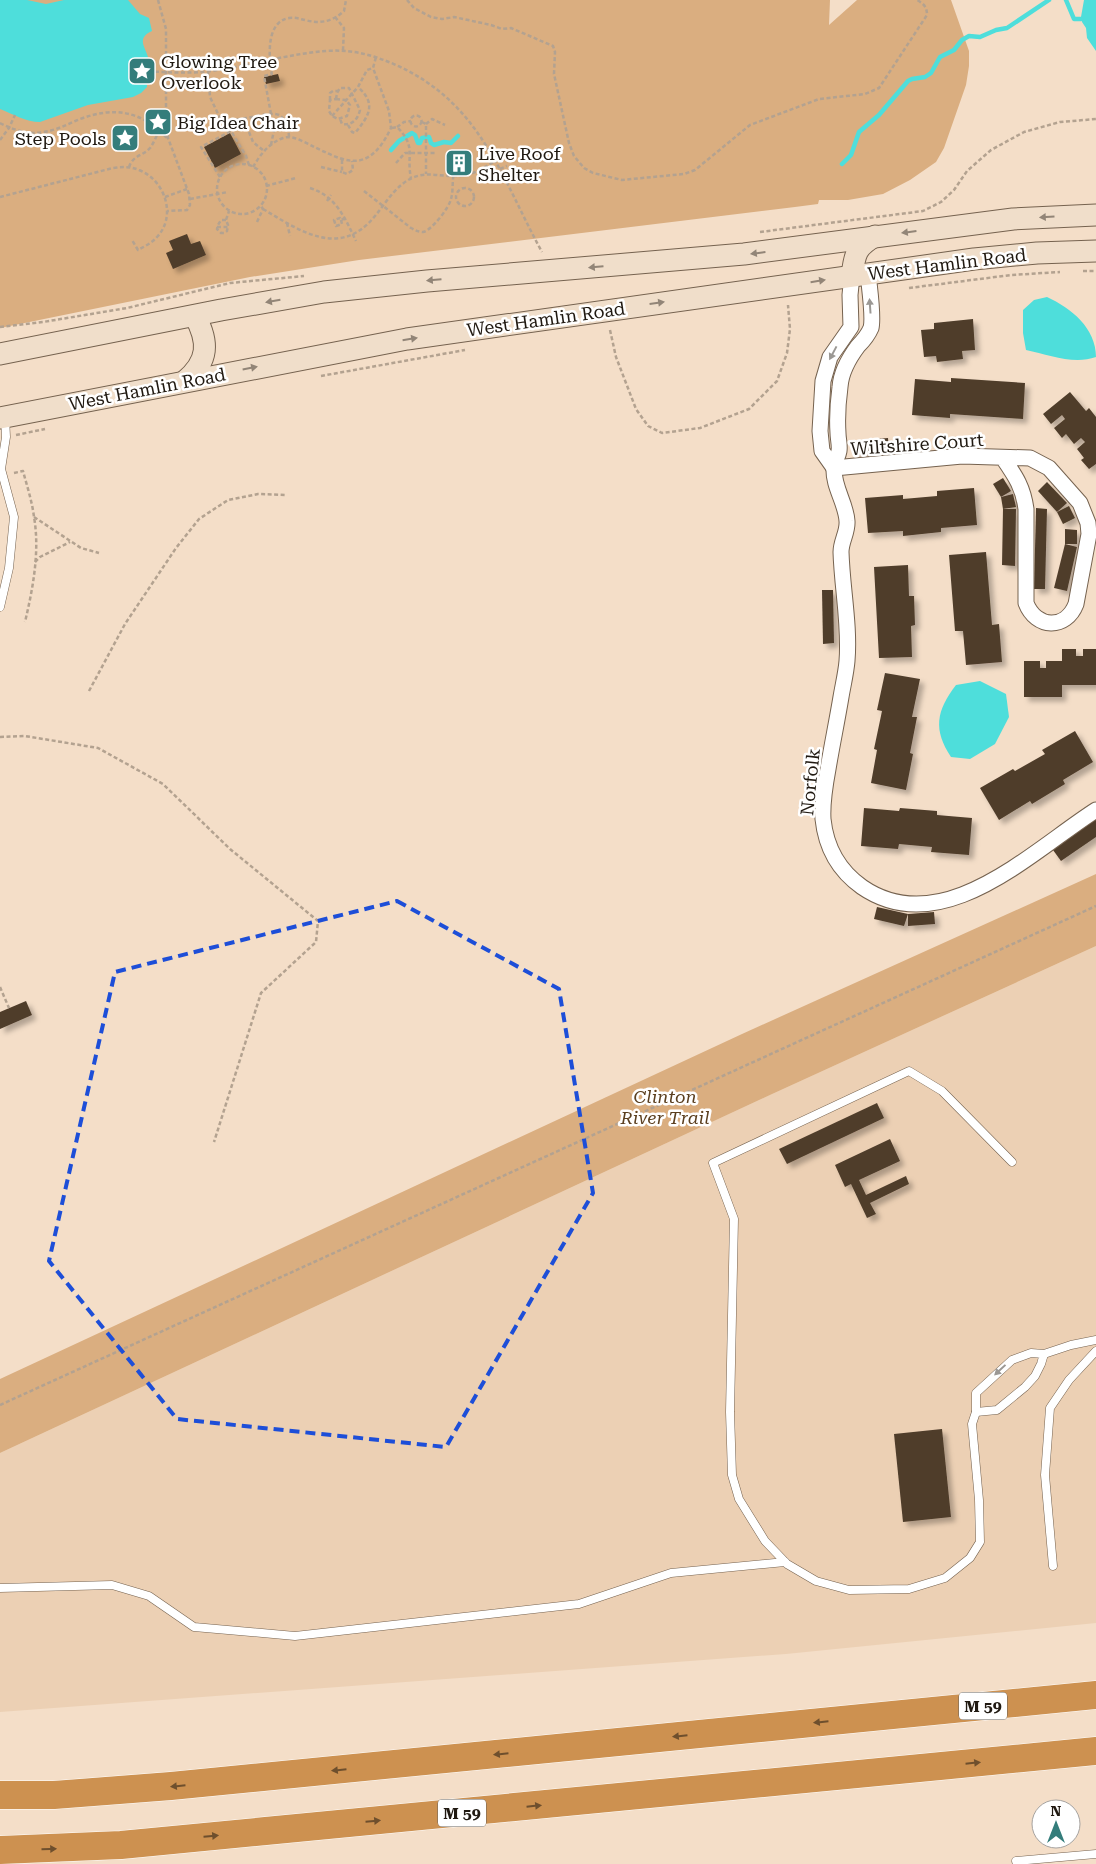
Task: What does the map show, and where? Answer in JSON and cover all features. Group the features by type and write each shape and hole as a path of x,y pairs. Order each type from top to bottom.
{"highway":[{"path":"870,1717 1096,1681"},
{"name":"M 59","path":"0,1795 91,1793 171,1786 1096,1695"},
{"name":"M 59","path":"0,1850 79,1848 140,1843 1096,1751"}],"main road":[{"name":"West Hamlin Road","path":"0,354 293,297 390,284 711,258 1012,219 1096,215"},
{"path":"860,274 854,256 863,244 875,236"},
{"name":"West Hamlin Road","path":"3,424 185,381 407,339 860,274 1009,255 1096,251"},
{"path":"185,381 199,367 204,351 204,335 195,316"}],"street":[{"path":"860,274 850,296 852,322 849,331 866,337"},
{"name":"Norfolk","path":"834,468 840,449 838,416 843,373 856,348 866,337 872,325 860,274"},
{"name":"Norfolk","path":"849,331 835,347 825,370 822,382 821,416 822,451 834,468 839,498 845,509 847,521 847,530 841,550 847,624 847,661 822,805 828,843 839,867 862,887 885,899 918,904 947,901 993,881 1096,810"},
{"path":"821,416 838,416"},
{"name":"Wiltshire Court","path":"834,468 962,456 1030,458 1049,468 1080,503 1088,523 1089,540 1073,612 1057,622 1046,623 1036,619 1029,612 1026,603 1026,509 1024,494 1021,484 1003,458"}],"lane":[{"path":"0,607 9,568 14,516 3,492 1,470 3,424"},
{"path":"1012,1162 942,1091 909,1071 712,1163 734,1219 730,1412 732,1475 739,1499 765,1541 785,1562 816,1581 849,1590 909,1589 945,1578 970,1558 980,1542 979,1500 972,1424 976,1412 976,1393 1012,1360 1031,1353 1044,1354 1071,1345 1096,1340"},
{"path":"1053,1566 1045,1475 1050,1408 1069,1380 1096,1351"},
{"path":"976,1412 997,1410 1025,1387 1035,1376 1044,1354"},
{"path":"0,1588 112,1585 149,1596 194,1627 294,1636 579,1604 671,1573 785,1562"},
{"path":"1016,1862 1096,1854"}],"path":[{"path":"158,0 166,29 166,118 168,138 190,199 187,210 167,211"},
{"path":"271,114 264,76 272,75 269,60 270,44 277,25 285,19 296,18 315,23 330,21 344,11 346,0"},
{"path":"407,0 414,8 431,16 442,19 454,17 502,29 511,28 553,46 555,52 554,74 571,150 579,163 593,173 622,180 684,174 695,170 750,125 818,99 865,94 879,88 927,15 927,9 924,4 917,0"},
{"path":"335,17 344,28 343,51"},
{"path":"142,71 208,72 325,51 362,53 376,57 421,78 442,93 473,126 496,160 542,252"},
{"path":"251,166 264,151 284,137 303,141 334,158 342,160 361,160 377,149 391,128 389,111 373,68 376,57"},
{"path":"332,116 358,87 368,70 373,68"},
{"path":"208,72 210,97 220,118 238,120 271,114 281,116 288,123 289,137"},
{"path":"330,100 346,100 350,105 347,116 352,132 355,133 367,116 370,108 369,99 358,87"},
{"path":"340,119 342,124 349,124 356,120 360,110 349,88 333,90 330,94 328,105 332,116 335,119 340,119 347,116"},
{"path":"336,99 338,90"},
{"path":"0,123 9,128 25,132 44,132 83,118 117,112 130,113 142,118 168,138"},
{"path":"0,140 9,128 15,115"},
{"path":"391,128 410,121 416,115 420,116 422,122 426,124"},
{"path":"426,124 432,119 445,125"},
{"path":"755,233 924,211 941,202 954,190 967,171 991,150 1024,132 1060,122 1096,119"},
{"path":"410,121 416,126 422,122"},
{"path":"426,124 426,174"},
{"path":"397,127 408,139 410,153 408,166 411,178"},
{"path":"129,167 132,160 150,148 160,130"},
{"path":"220,177 201,147 231,130 251,166"},
{"path":"271,145 274,130"},
{"path":"249,132 253,142 264,151"},
{"path":"121,144 127,146"},
{"path":"396,163 401,155 437,153"},
{"path":"342,160 342,172"},
{"path":"261,206 287,223 320,238 334,239 353,235 375,217 382,206 402,184 411,178 426,174 453,176 470,174 496,160"},
{"path":"321,167 347,174 353,170 352,161"},
{"path":"242,164 251,166 259,172 266,186 261,206 256,210 243,214 229,211 224,207 217,194 220,177 229,168 242,164"},
{"path":"0,197 102,170 123,166 138,169 160,187 165,197 167,211 163,229 152,242 138,250 132,240"},
{"path":"500,169 507,166"},
{"path":"364,191 411,228 424,232 433,226 451,202 453,176 456,167"},
{"path":"266,186 296,178"},
{"path":"310,188 318,189 330,197 346,218 356,241"},
{"path":"165,197 187,189"},
{"path":"452,194 457,194 462,189 468,189 473,192 474,198 471,203 463,205 458,202 457,194"},
{"path":"190,199 228,192"},
{"path":"326,201 330,197"},
{"path":"258,222 263,209"},
{"path":"226,220 220,222 218,227 220,233 224,234 227,231 226,220 229,211"},
{"path":"341,220 346,218"},
{"path":"287,223 290,236"},
{"path":"218,227 228,227"},
{"path":"1076,270 1096,271"},
{"path":"906,288 1010,275 1067,271"},
{"path":"0,327 53,321 127,308 230,284 308,276"},
{"path":"601,331 610,330 616,357 636,409 648,426 662,433 700,428 749,409 777,382 787,353 790,328 788,304"},
{"path":"313,377 467,350"},
{"path":"3,424 53,428"},
{"path":"3,476 23,471 34,517 36,538 35,562 25,622"},
{"path":"89,691 125,624 176,548 199,519 228,500 258,494 286,495"},
{"path":"34,517 70,542 81,548 99,553"},
{"path":"35,562 70,542"},
{"path":"0,737 25,736 98,748 163,784 230,849 318,922 316,942 261,992 214,1142"},
{"path":"0,1405 1096,906"},
{"path":"0,987 9,1008"}],"highlighted area":[{"path":"397,901 559,989 593,1193 446,1447 177,1419 49,1261 115,972"}],"shaded area":[{"path":"1096,946 1096,1623 786,1654 0,1712 0,1453 770,1095"}],"green space":[{"path":"0,0 830,0 829,25 857,0 951,0 969,51 969,66 966,85 944,148 936,162 910,180 883,194 848,200 819,200 818,204 795,207 359,260 250,277 0,328"},
{"name":"Clinton River Trail","path":"1096,874 1096,946 770,1095 0,1453 0,1379 742,1034"}],"water":[{"path":"0,0 27,0 46,4 64,0 128,0 140,14 149,18 152,31 144,37 143,41 149,62 144,63 140,70 143,77 147,79 147,87 133,97 88,105 40,122 25,119 0,109"},
{"path":"1084,0 1096,0 1096,51 1087,38 1086,28 1082,22"},
{"path":"1047,297 1073,313 1087,328 1092,337 1096,357 1070,360 1026,350 1023,333 1023,310 1034,300"},
{"path":"980,681 1006,694 1009,717 995,744 970,759 951,757 941,738 939,729 939,721 944,703 956,685"}],"building":[{"path":"278,74 280,81 266,84 264,77"},
{"path":"230,133 241,154 215,168 204,147"},
{"name":"Live Roof Shelter","path":"460,155 467,161 458,171 451,164"},
{"path":"187,234 191,244 200,241 206,255 173,269 166,253 173,250 169,241"},
{"path":"973,319 975,350 962,351 963,359 937,362 936,356 924,357 921,330 934,329 934,323"},
{"path":"951,378 1025,383 1023,419 950,414 950,418 912,415 915,379 951,382"},
{"path":"1070,392 1086,411 1089,408 1096,417 1096,464 1089,469 1081,460 1084,458 1077,449 1085,442 1081,438 1074,444 1066,434 1062,438 1054,428 1065,419 1062,415 1051,424 1043,414"},
{"path":"888,438 889,451 854,454 853,441"},
{"path":"1003,478 1011,491 1001,497 993,484"},
{"path":"1047,482 1067,503 1057,512 1038,491"},
{"path":"974,488 977,525 941,528 941,532 903,536 903,531 868,533 865,498 903,495 903,499 937,496 937,491"},
{"path":"1013,494 1016,507 1003,509 1001,497"},
{"path":"1069,506 1075,518 1063,524 1057,512"},
{"path":"1036,508 1047,509 1045,589 1034,589"},
{"path":"1003,509 1016,509 1015,566 1002,565"},
{"path":"1065,529 1077,530 1077,544 1065,544"},
{"path":"1065,544 1077,547 1067,591 1054,588"},
{"path":"986,552 992,625 999,624 1002,662 966,665 963,631 955,631 949,555"},
{"path":"908,565 909,596 914,596 915,625 911,626 912,657 879,658 874,567"},
{"path":"822,590 833,590 834,643 823,644"},
{"path":"1062,649 1076,649 1076,656 1083,656 1083,649 1096,649 1096,685 1062,685 1062,697 1024,697 1024,661 1040,661 1040,668 1046,668 1046,661 1062,661"},
{"path":"885,673 920,679 912,717 917,717 910,753 913,754 906,790 871,783 877,750 874,749 882,711 877,710"},
{"path":"1075,731 1093,762 1063,780 1065,784 1032,804 1030,801 999,820 980,788 1013,769 1015,771 1045,754 1042,750"},
{"path":"864,808 899,811 900,808 937,811 937,815 972,818 969,855 931,852 932,847 899,844 898,849 861,846"},
{"path":"1096,819 1096,837 1061,861 1053,850"},
{"path":"877,907 908,914 904,926 874,919"},
{"path":"934,912 935,924 908,926 908,914"},
{"path":"26,1001 32,1015 0,1029 0,1012"},
{"path":"877,1103 884,1118 787,1164 779,1149"},
{"path":"890,1139 900,1161 859,1180 866,1195 906,1176 909,1184 870,1203 876,1214 867,1218 851,1184 845,1187 835,1165"},
{"path":"942,1429 951,1517 903,1522 894,1434"}],"waterway":[{"path":"842,164 851,155 859,132 879,115 908,81 925,77 931,73 940,57 954,50 962,40 969,36 980,37 996,30 1007,28 1049,0"},
{"path":"1066,0 1074,19 1081,19"},
{"path":"391,150 399,141 412,133 415,135 418,143 420,143 422,138 429,137 434,145 444,142 451,143 458,136"}],"place":[{"name":"Glowing Tree Overlook","path":"142,71"},
{"name":"Big Idea Chair","path":"158,122"},
{"name":"Step Pools","path":"125,138"},
{"name":"Live Roof Shelter","path":"459,163"}]}
